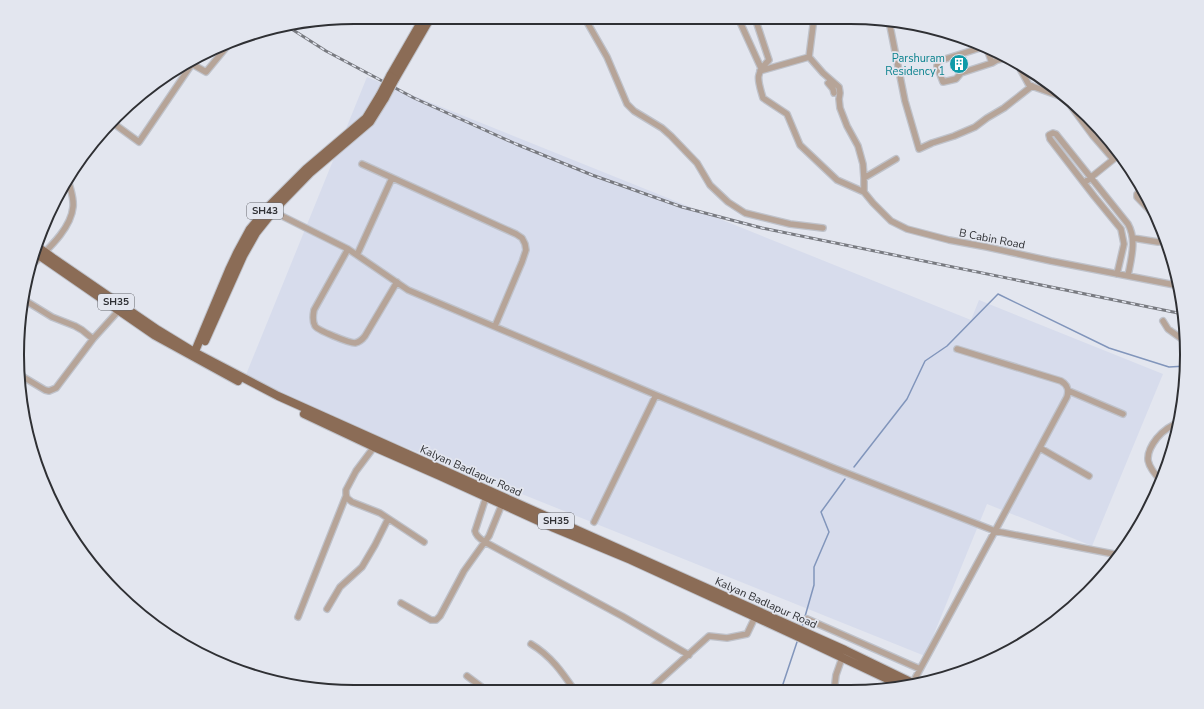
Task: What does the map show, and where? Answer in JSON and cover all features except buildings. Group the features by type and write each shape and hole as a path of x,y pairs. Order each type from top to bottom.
{"main road":[{"name":"SH43","path":"393,78 420,24"},
{"name":"SH43","path":"196,355 243,256 270,210 310,173 370,122 382,97 427,24"},
{"name":"Kalyan Badlapur Road","path":"40,253 121,309 154,335 350,432 905,680"},
{"name":"Kalyan Badlapur Road","path":"350,432 374,447 487,493 502,504 539,517"},
{"name":"Kalyan Badlapur Road","path":"844,654 894,682"}],"street":[{"path":"588,24 607,57 627,104 634,111 662,128 671,136 696,163 710,185 728,202 746,213 790,224 823,228"},
{"path":"741,24 760,69"},
{"path":"757,24 769,60 760,69 758,78 763,98 787,114 800,145 837,180 864,192 864,178 858,146 847,126 840,108 839,87 828,83"},
{"path":"813,24 809,57 823,73 834,93"},
{"path":"890,27 905,101 919,150 932,143 954,136 974,127 1004,108 1030,86"},
{"path":"976,49 938,62 937,66 942,81 945,82 956,79 961,73 999,60"},
{"path":"194,65 206,72 223,51"},
{"path":"989,55 992,63"},
{"path":"760,69 809,57"},
{"path":"117,126 140,142 190,68"},
{"path":"1023,73 1030,86 1053,94"},
{"path":"1080,118 1093,136 1114,159 1084,183"},
{"path":"1117,274 1124,244 1121,229 1050,139 1050,134 1056,134 1128,224 1133,238 1132,255 1128,276"},
{"path":"864,178 896,159"},
{"path":"362,164 522,238 526,250 495,326"},
{"path":"357,255 392,178"},
{"path":"40,252 68,225 74,206 70,186"},
{"name":"B Cabin Road","path":"864,192 891,221 907,229 949,240 1173,285"},
{"path":"1138,193 1137,197 1144,204"},
{"path":"270,210 348,249 408,290 656,395 827,465 995,531 1113,554"},
{"path":"1133,238 1160,242"},
{"path":"348,249 314,310 313,322 317,328 347,342 353,343 362,340 397,282"},
{"path":"28,302 52,317 75,326 93,339"},
{"path":"25,379 45,390 49,391 56,388 93,339 121,309"},
{"path":"1163,321 1168,329 1179,337"},
{"path":"957,349 1061,381 1065,383 1069,391 1123,414"},
{"path":"916,679 1040,448 1069,391"},
{"path":"594,522 656,395"},
{"path":"1157,476 1148,462 1147,453 1159,436 1173,425"},
{"path":"298,617 346,496 346,490 356,471 374,447"},
{"path":"1040,448 1089,476"},
{"path":"487,493 475,531 477,536 485,542 622,616 689,655"},
{"path":"346,496 350,500 380,513 424,542"},
{"path":"401,603 431,620 437,619 469,562 485,542 494,526 502,504"},
{"path":"327,609 340,587 362,568 388,519"},
{"path":"655,685 709,636 727,638 746,634 756,615"},
{"path":"807,619 920,669"},
{"path":"531,644 542,650 548,656 570,685"},
{"path":"835,685 836,675 844,654"},
{"path":"466,676 479,685"}],"shaded area":[{"path":"367,77 971,320 979,300 1163,374 1092,546 987,504 925,656 243,382"}],"waterway":[{"path":"854,467 907,399 925,361 947,346 998,294 1109,348 1169,367 1179,366"},
{"path":"802,627 814,585 814,567 829,532 821,512 845,479"},
{"path":"783,685 797,642"}],"railway":[{"path":"293,30 326,51 414,98 516,144 592,175 682,207 762,228 1177,313"}],"place":[{"name":"Parshuram Residency 1","path":"959,64"}]}
